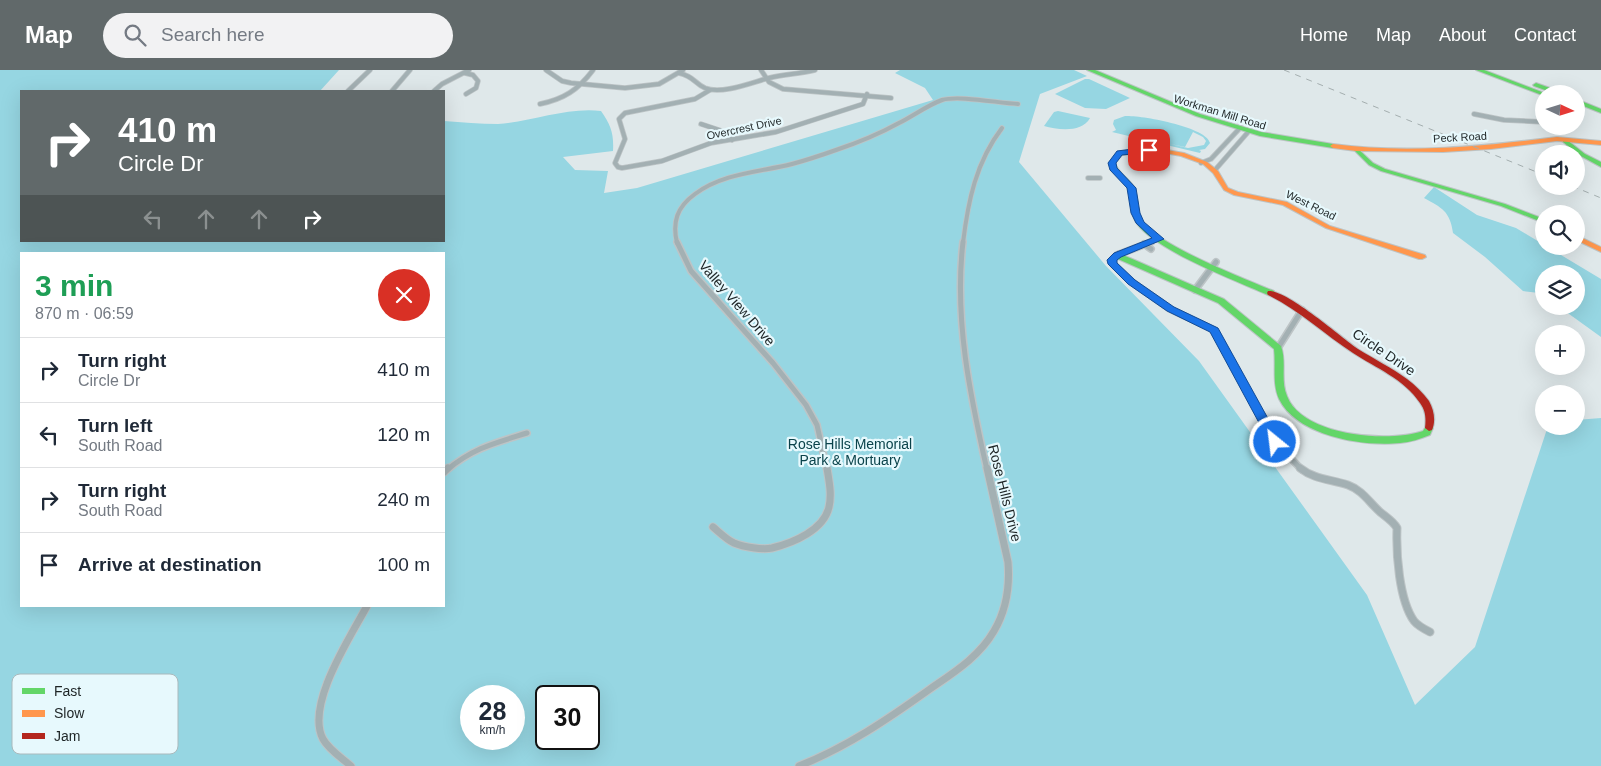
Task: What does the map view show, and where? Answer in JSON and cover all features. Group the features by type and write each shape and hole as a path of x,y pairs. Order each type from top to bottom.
{"main road":[{"name":"Workman Mill Road","path":"1082,70 1175,110 1243,131 1311,147 1357,151"},
{"name":"Workman Mill Road","path":"1090,70 1178,108 1243,131 1357,151"},
{"path":"1479,70 1535,91"},
{"path":"1484,70 1535,89"},
{"path":"1493,70 1535,88"},
{"path":"1493,70 1535,86"},
{"path":"1493,70 1536,85"},
{"path":"1585,106 1601,113"},
{"name":"Peck Road","path":"1357,151 1450,150 1491,147 1538,140 1601,143"},
{"path":"1565,141 1583,155 1601,165"},
{"path":"1311,147 1350,154 1383,170 1503,205 1535,217"},
{"name":"Circle Drive","path":"1209,165 1182,155 1149,150 1120,153 1114,158 1113,168 1132,188 1136,213 1140,223 1152,235 1214,265 1239,281 1284,299 1302,310 1356,351 1400,378 1413,389 1429,410 1432,419 1427,433 1408,440 1364,438 1331,432 1303,419 1287,404 1282,395 1278,348"},
{"path":"1357,151 1365,160"},
{"name":"West Road","path":"1209,165 1223,186 1229,191 1246,196 1284,202 1326,226 1422,257"},
{"path":"1585,242 1601,250"},
{"path":"1121,253 1122,257 1127,260 1221,301 1278,348"}],"street":[{"path":"349,90 370,70"},
{"path":"393,90 410,70"},
{"path":"546,70 562,80 620,87 649,86 667,81 680,71 691,76 701,86 710,90 726,90 765,78 794,75 815,70"},
{"path":"540,104 568,97 583,84 593,70"},
{"path":"761,70 765,78 773,85 783,89 868,94 891,98"},
{"path":"435,90 467,72 478,80 476,88 466,94"},
{"name":"Overcrest Drive","path":"710,90 695,99 621,115 619,119 626,138 625,145 615,163 618,167 622,168 662,161 712,143 776,132 851,109 863,104 868,94"},
{"name":"Valley View Drive","path":"714,527 734,543 752,547 771,548 801,537 818,526 829,508 830,491 826,456 817,425 806,405 773,363 691,271 678,247 674,231 675,218 681,208 695,194 715,183 741,174 800,162 837,150 890,128 943,100 961,98 994,103 1018,104"},
{"path":"1474,114 1504,120 1535,122"},
{"path":"700,124 725,132 732,140"},
{"name":"Rose Hills Drive","path":"799,766 827,755 861,736 963,666 991,638 1005,609 1010,586 1008,562 974,421 964,362 960,310 962,253 969,201 983,154 1002,128"},
{"path":"1209,165 1216,153 1243,131"},
{"path":"1209,165 1243,131"},
{"path":"1088,178 1100,178"},
{"path":"1159,239 1121,253 1112,260 1112,264 1125,276 1170,309 1214,330 1275,442 1289,458 1308,475 1348,485 1364,494 1384,517 1395,524 1397,528 1398,564 1407,604 1414,620 1430,632"},
{"path":"1144,244 1151,249"},
{"path":"1195,290 1214,265"},
{"path":"1278,348 1302,310"},
{"path":"445,471 463,456 482,447 527,433"},
{"path":"351,766 323,738 318,715 328,682 366,607"}],"green space":[{"name":"Rose Hills Memorial Park & Mortuary","path":"0,70 339,70 321,90 20,90 20,242 445,242 445,121 498,124 575,111 601,111 611,130 613,151 563,157 575,170 608,171 604,193 637,188 933,100 925,88 895,73 900,70 1074,70 1087,76 1040,94 1019,162 1106,266 1199,361 1367,595 1415,705 1475,647 1545,435 1585,435 1585,419 1601,418 1601,766 0,766"},
{"path":"1085,79 1089,79 1130,98 1106,109 1085,108 1055,94"},
{"path":"1058,111 1090,118 1086,123 1076,128 1056,129 1044,126 1054,112"},
{"path":"1125,116 1133,116 1172,123 1198,132 1206,137 1210,143 1205,149 1199,150 1201,151 1200,153 1112,132 1116,130 1113,124 1114,120","holes":["1193,132 1203,137 1206,141 1204,145 1188,148 1166,143 1185,147"]},
{"path":"1434,187 1477,215 1516,228 1535,239 1535,255 1561,255 1578,265 1535,265 1535,292 1523,291 1485,257 1453,233 1450,220 1444,211 1424,198"},
{"path":"1585,269 1601,279 1601,337 1570,315 1585,315"}],"railway":[{"path":"1284,70 1535,171"},
{"path":"1585,191 1601,198"}],"traffic: fast":[{"path":"1090,70 1198,115 1260,134 1333,146"},
{"path":"1479,70 1535,91"},
{"path":"1585,105 1601,111"},
{"path":"1565,141 1583,155 1601,165"},
{"path":"1356,149 1371,164 1383,170 1503,205 1535,217"},
{"path":"1156,150 1120,153 1112,163 1116,171 1130,186 1136,215 1140,223 1163,242 1181,252 1271,293"},
{"path":"1121,253 1121,257 1127,260 1221,301 1278,348 1280,386 1283,398 1302,419 1332,432 1364,439 1380,440 1415,437 1427,433 1429,428"}],"traffic: slow":[{"path":"1333,146 1356,149 1443,150 1491,147 1557,139 1601,143"},
{"path":"1156,150 1182,154 1205,163 1216,172 1226,189 1236,194 1285,203 1328,227 1422,257"},
{"path":"1585,242 1601,250"}],"traffic: jam":[{"path":"1271,293 1304,312 1345,344 1392,373 1417,392 1426,403 1430,415 1429,428"}],"route":[{"path":"1149,150 1120,153 1114,158 1112,163 1113,168 1132,188 1136,213 1140,223 1159,239 1117,255 1112,260 1112,264 1132,282 1170,309 1214,330 1240,374 1275,442"}]}
